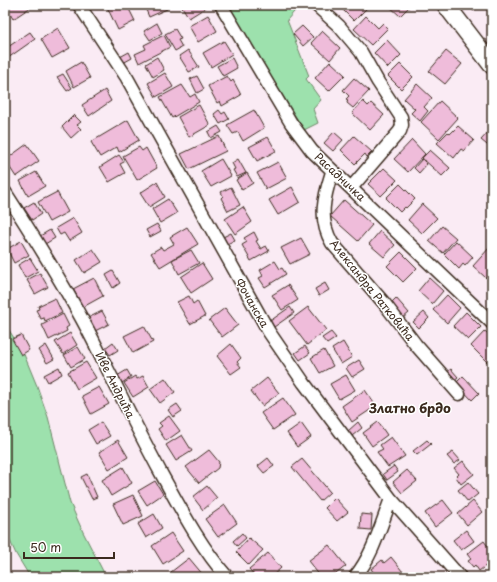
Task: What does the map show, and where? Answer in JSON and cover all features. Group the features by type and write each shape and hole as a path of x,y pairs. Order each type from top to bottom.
{"main road":[{"path":"446,5 492,65"}],"street":[{"name":"Расадничка","path":"221,5 291,123 312,151 332,172 351,188 492,323"},
{"path":"316,5 339,26 361,52 378,82 401,117 402,125 400,131 351,188"},
{"name":"Фочанска","path":"83,6 126,78 269,332 304,383 391,499 460,577"},
{"name":"Александра Ратковића","path":"332,172 327,190 323,217 325,229 332,243 384,303 416,345 459,394"},
{"name":"Иве Андрића","path":"5,192 43,253 92,338 131,417 187,522 227,577"},
{"path":"355,577 369,556 391,499"}],"green space":[{"path":"227,5 300,5 287,20 309,76 306,79 321,100 313,109 318,123 304,130"},
{"path":"5,324 23,352 37,386 48,417 70,503 106,577 30,577 16,554 5,530"}],"building":[{"path":"5,5 34,5 13,19"},
{"path":"111,5 127,5 135,21 118,30 107,7"},
{"path":"144,5 166,5 167,9 149,17"},
{"path":"181,5 203,5 205,8 189,18"},
{"path":"342,5 370,5 354,21 340,7"},
{"path":"388,5 411,5 400,16"},
{"path":"470,5 477,5 474,11 469,8"},
{"path":"208,15 217,31 198,42 189,26"},
{"path":"366,16 378,28 383,23 388,28 371,45 354,29"},
{"path":"157,23 162,33 150,40 144,31"},
{"path":"302,26 313,37 303,46 293,34"},
{"path":"58,28 70,48 52,58 41,39"},
{"path":"175,29 181,39 178,40 182,47 175,51 165,34"},
{"path":"322,31 340,48 330,60 311,43"},
{"path":"30,32 35,39 8,58 5,53 5,49"},
{"path":"164,35 170,47 139,63 135,54 146,49 144,45"},
{"path":"387,40 401,55 388,68 374,53"},
{"path":"224,41 232,54 211,67 203,53"},
{"path":"188,50 199,67 189,72 179,56"},
{"path":"446,51 462,64 445,84 429,71"},
{"path":"129,52 132,58 123,63 120,57"},
{"path":"157,57 164,70 153,77 146,64"},
{"path":"232,58 237,68 223,76 217,66"},
{"path":"330,61 345,75 329,91 315,78"},
{"path":"81,62 90,78 74,87 66,71"},
{"path":"400,64 413,77 401,89 388,76"},
{"path":"165,73 173,87 156,97 148,83"},
{"path":"63,74 72,88 67,91 57,77"},
{"path":"197,76 204,89 197,93 190,79"},
{"path":"227,76 231,82 233,80 241,95 222,106 220,101 217,103 208,86"},
{"path":"354,78 369,91 353,108 347,103 348,100 346,99 349,96 343,90"},
{"path":"417,84 432,98 424,107 428,111 420,121 411,113 415,109 404,99"},
{"path":"182,85 190,97 195,94 199,102 172,118 160,97"},
{"path":"105,90 111,101 89,116 82,105"},
{"path":"363,101 368,106 371,103 384,115 370,130 352,113"},
{"path":"440,101 458,118 439,139 421,122"},
{"path":"199,105 210,125 189,137 178,117"},
{"path":"219,110 222,114 225,112 229,119 220,124 214,114"},
{"path":"254,110 264,128 243,141 238,132 233,134 227,125"},
{"path":"74,115 81,122 77,125 81,129 71,138 62,127"},
{"path":"128,120 139,140 119,152 117,147 100,157 91,142"},
{"path":"218,126 222,132 211,138 208,132"},
{"path":"458,126 474,140 464,151 461,149 454,158 437,143 448,132 450,134"},
{"path":"492,128 492,149 481,140"},
{"path":"334,132 343,140 333,151 324,143"},
{"path":"219,136 226,151 189,169 181,154"},
{"path":"354,136 372,152 367,157 365,154 355,164 341,150"},
{"path":"268,137 276,151 257,161 249,147"},
{"path":"412,140 425,154 408,172 394,159"},
{"path":"27,144 39,161 16,177 5,160"},
{"path":"139,147 142,151 146,148 157,168 137,180 123,156"},
{"path":"430,150 450,168 442,176 422,158"},
{"path":"119,155 124,162 120,164 125,173 109,182 100,167"},
{"path":"221,159 231,176 211,187 201,171"},
{"path":"238,159 246,173 237,177 233,170 235,169 232,163"},
{"path":"422,159 427,164 419,173 414,168"},
{"path":"278,162 287,178 266,189 257,173"},
{"path":"384,168 397,180 381,196 368,184"},
{"path":"36,172 45,186 28,196 20,181"},
{"path":"247,173 253,183 242,190 236,180"},
{"path":"157,182 165,197 149,207 140,193"},
{"path":"400,184 415,199 400,212 386,198"},
{"path":"231,187 240,205 228,211 221,198 223,196 221,192"},
{"path":"292,187 300,202 278,215 269,200"},
{"path":"57,192 68,212 49,222 38,202"},
{"path":"168,199 177,213 160,223 152,209"},
{"path":"344,200 372,225 358,241 330,216"},
{"path":"34,202 41,214 32,220 24,208"},
{"path":"422,204 437,218 422,233 408,220"},
{"path":"243,207 252,222 235,234 225,219"},
{"path":"73,218 82,233 69,241 64,233 60,235 56,228"},
{"path":"157,224 161,231 150,237 146,230"},
{"path":"442,226 456,238 443,253 429,241"},
{"path":"187,227 198,244 160,267 151,253 161,247 163,250 174,244 170,237"},
{"path":"50,230 55,238 45,244 40,236"},
{"path":"380,231 395,245 384,257 369,244"},
{"path":"254,232 258,240 256,241 261,249 266,246 269,251 251,261 242,245 247,242 244,238"},
{"path":"231,233 235,240 225,245 221,238"},
{"path":"301,238 310,254 290,264 281,248"},
{"path":"21,241 29,255 14,263 7,249"},
{"path":"456,241 473,257 465,266 463,264 459,269 444,254"},
{"path":"490,247 492,249 492,272 486,278 473,266"},
{"path":"93,249 102,262 84,273 76,260"},
{"path":"191,250 199,263 179,274 172,260"},
{"path":"401,252 417,268 403,282 387,266"},
{"path":"30,258 38,271 25,278 18,265"},
{"path":"275,261 280,269 282,268 286,274 265,287 259,278 263,276 260,270"},
{"path":"202,263 212,279 191,293 181,277"},
{"path":"113,271 120,283 113,288 106,275"},
{"path":"40,273 48,287 35,294 27,280"},
{"path":"94,278 103,296 83,307 73,289"},
{"path":"429,278 443,291 432,304 418,291"},
{"path":"325,283 329,290 319,296 315,289"},
{"path":"288,285 298,300 282,310 272,295"},
{"path":"447,295 460,308 447,323 433,310"},
{"path":"189,296 193,304 197,301 205,316 190,324 177,302"},
{"path":"55,298 62,313 45,321 44,318 41,319 36,310 39,309 38,306"},
{"path":"396,298 409,313 403,318 391,303"},
{"path":"290,307 294,313 274,327 270,321"},
{"path":"308,307 326,330 307,345 289,321"},
{"path":"225,308 238,325 222,337 209,320"},
{"path":"102,311 109,324 95,331 88,318"},
{"path":"424,312 429,318 419,328 413,322"},
{"path":"466,312 481,327 468,340 453,326"},
{"path":"63,314 69,326 66,328 67,331 49,340 42,325"},
{"path":"144,326 153,342 133,353 124,336"},
{"path":"485,331 492,337 492,356 487,362 471,346"},
{"path":"331,332 336,338 327,344 322,338"},
{"path":"70,333 77,345 63,354 55,342"},
{"path":"21,335 29,350 21,355 12,339"},
{"path":"113,342 118,350 110,355 105,348"},
{"path":"343,342 352,357 341,364 332,349"},
{"path":"231,344 241,358 237,362 241,367 231,374 217,356"},
{"path":"46,345 54,359 47,363 39,350"},
{"path":"305,346 310,353 300,360 295,353"},
{"path":"78,347 85,359 71,367 64,355"},
{"path":"324,350 333,366 320,373 311,358"},
{"path":"359,360 365,369 352,377 346,368"},
{"path":"86,362 96,378 77,389 68,372"},
{"path":"59,367 62,374 48,382 44,375"},
{"path":"451,369 458,377 454,380 447,372"},
{"path":"127,370 131,377 122,383 117,376"},
{"path":"346,375 355,390 339,399 330,384"},
{"path":"135,376 137,379 143,376 149,387 133,397 124,383"},
{"path":"463,376 479,393 472,400 456,383"},
{"path":"165,378 175,392 160,403 150,389"},
{"path":"267,378 279,393 262,406 251,391"},
{"path":"99,387 109,404 91,414 82,396"},
{"path":"365,390 376,406 352,422 342,406"},
{"path":"283,398 295,415 273,430 261,413"},
{"path":"177,404 182,411 173,417 168,410"},
{"path":"169,416 180,431 166,441 158,429 162,426 159,423"},
{"path":"101,422 110,436 96,444 88,430"},
{"path":"358,422 362,428 352,436 348,431"},
{"path":"378,422 387,435 372,446 363,433"},
{"path":"301,423 311,437 297,447 287,433"},
{"path":"182,435 192,451 176,461 166,445"},
{"path":"391,437 405,456 388,467 377,452 383,449 380,445"},
{"path":"118,440 128,457 109,469 99,452"},
{"path":"427,440 431,444 417,455 413,451"},
{"path":"209,450 219,462 218,468 199,483 186,467"},
{"path":"453,452 460,460 454,464 447,456"},
{"path":"268,458 274,466 264,473 258,466"},
{"path":"302,459 330,492 320,501 292,467"},
{"path":"463,461 474,474 461,484 456,477 459,474 454,468"},
{"path":"394,466 398,472 387,480 383,474"},
{"path":"123,467 132,483 111,496 102,480"},
{"path":"407,470 417,481 402,493 393,482"},
{"path":"87,474 97,497 92,499 81,477"},
{"path":"155,481 163,494 147,505 138,491"},
{"path":"468,482 478,494 468,502 458,490"},
{"path":"207,486 217,498 203,510 193,497"},
{"path":"133,495 143,516 123,525 113,504"},
{"path":"335,498 348,512 337,521 325,508"},
{"path":"443,500 453,513 435,527 425,513"},
{"path":"473,501 482,512 467,525 458,514"},
{"path":"225,505 237,523 218,537 205,519"},
{"path":"154,514 162,528 146,538 138,524"},
{"path":"361,514 372,515 371,530 360,529"},
{"path":"466,530 474,541 461,550 453,540"},
{"path":"171,533 183,551 163,564 152,546"},
{"path":"242,533 246,538 237,546 233,541"},
{"path":"249,538 263,550 249,565 236,552"},
{"path":"484,541 492,552 492,561 479,571 475,565 473,567 468,561 471,559 467,554"},
{"path":"329,545 346,566 332,577 329,574 325,577 321,577 308,561"},
{"path":"268,553 281,568 271,577 256,577 249,569"},
{"path":"391,557 403,572 398,577 377,577 371,569 382,560 384,563"},
{"path":"189,558 204,576 175,577 171,572"}],"district":[{"name":"Златно брдо","path":"410,408"}]}
